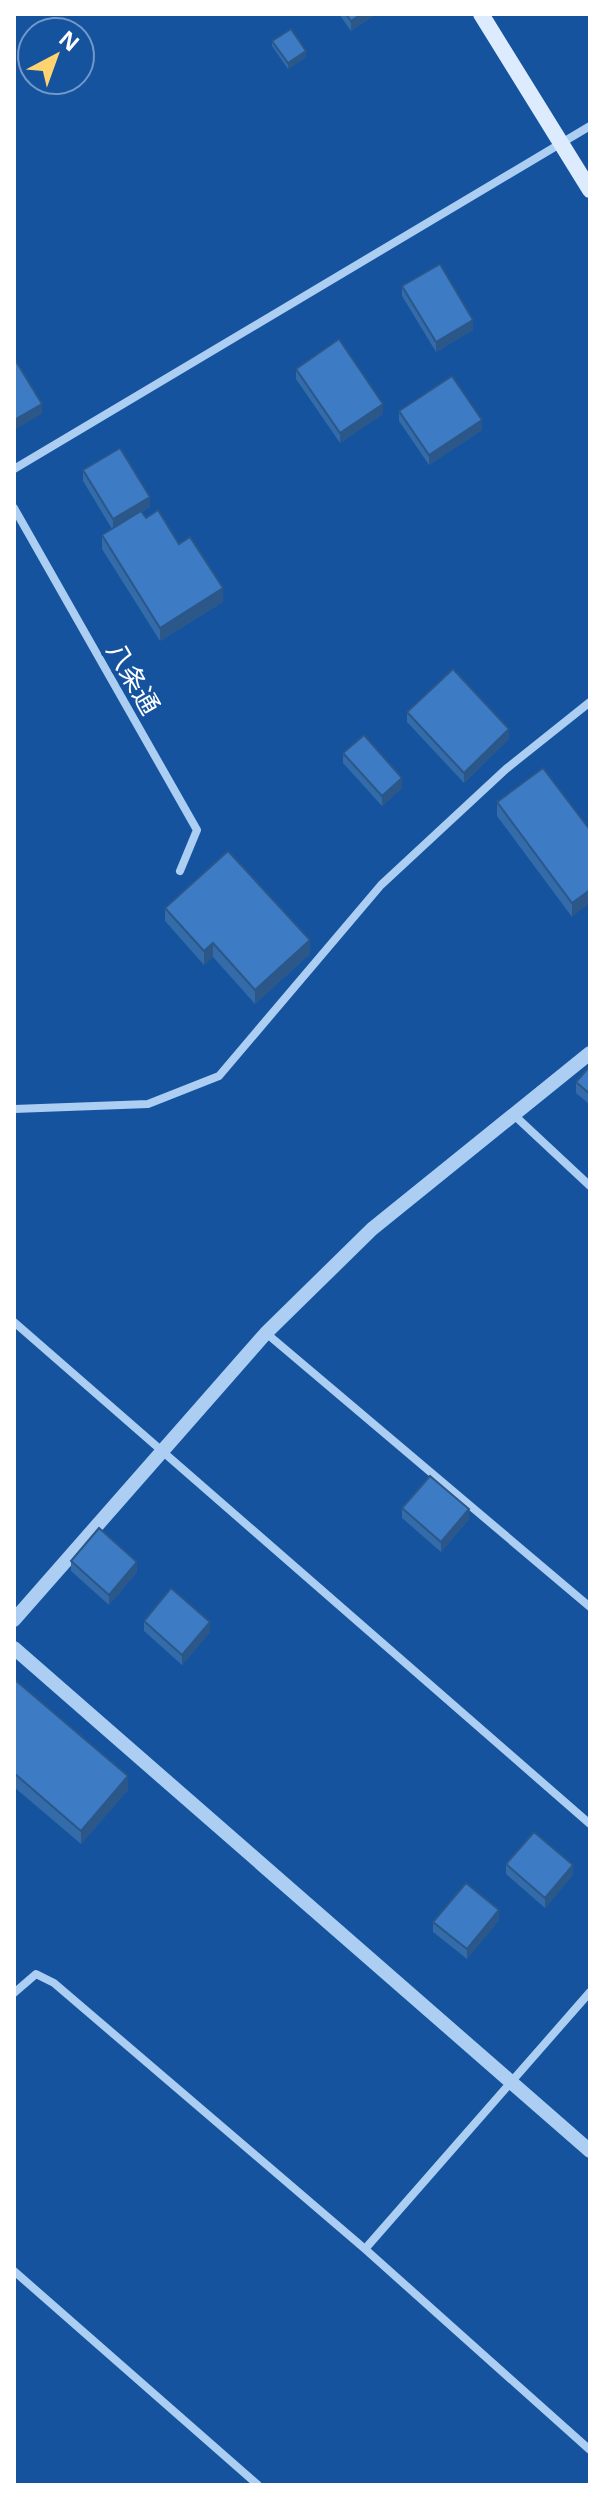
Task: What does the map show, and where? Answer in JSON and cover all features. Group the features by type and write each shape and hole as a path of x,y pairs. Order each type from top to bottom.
{"main road":[{"path":"481,14 590,190"}],"street":[{"path":"14,469 590,126"},
{"name":"八条通","path":"14,508 197,830 180,871"},
{"path":"14,1109 148,1104 219,1076 381,885 506,769 590,702"},
{"path":"14,1620 266,1333 372,1229 590,1053"},
{"path":"514,1115 590,1186"},
{"path":"14,1322 590,1824"},
{"path":"266,1333 590,1607"},
{"path":"14,1648 590,2151"},
{"path":"14,1993 36,1974 54,1983 365,2249 590,2450"},
{"path":"365,2249 590,1992"},
{"path":"14,2271 258,2485"}],"building":[{"path":"346,14 361,14 351,21"},
{"path":"291,29 306,51 288,63 272,41"},
{"path":"440,264 473,320 436,342 402,286"},
{"path":"339,339 383,404 340,433 296,369"},
{"path":"14,358 42,404 14,420"},
{"path":"452,376 482,420 429,455 399,411"},
{"path":"120,448 150,497 113,519 83,470"},
{"path":"158,510 179,544 190,537 223,588 160,628 102,535 141,511 146,518"},
{"path":"453,669 509,729 464,773 407,712"},
{"path":"364,735 402,778 382,796 343,753"},
{"path":"543,768 590,830 590,890 572,903 497,802"},
{"path":"228,851 310,940 255,990 213,943 204,951 165,908"},
{"path":"590,1066 590,1094 576,1082"},
{"path":"430,1476 469,1509 441,1542 402,1508"},
{"path":"99,1528 137,1562 109,1595 71,1561"},
{"path":"171,1588 210,1622 182,1655 144,1621"},
{"path":"14,1679 128,1776 81,1831 14,1773"},
{"path":"534,1832 573,1865 545,1898 506,1864"},
{"path":"466,1883 499,1910 467,1949 433,1922"}]}
